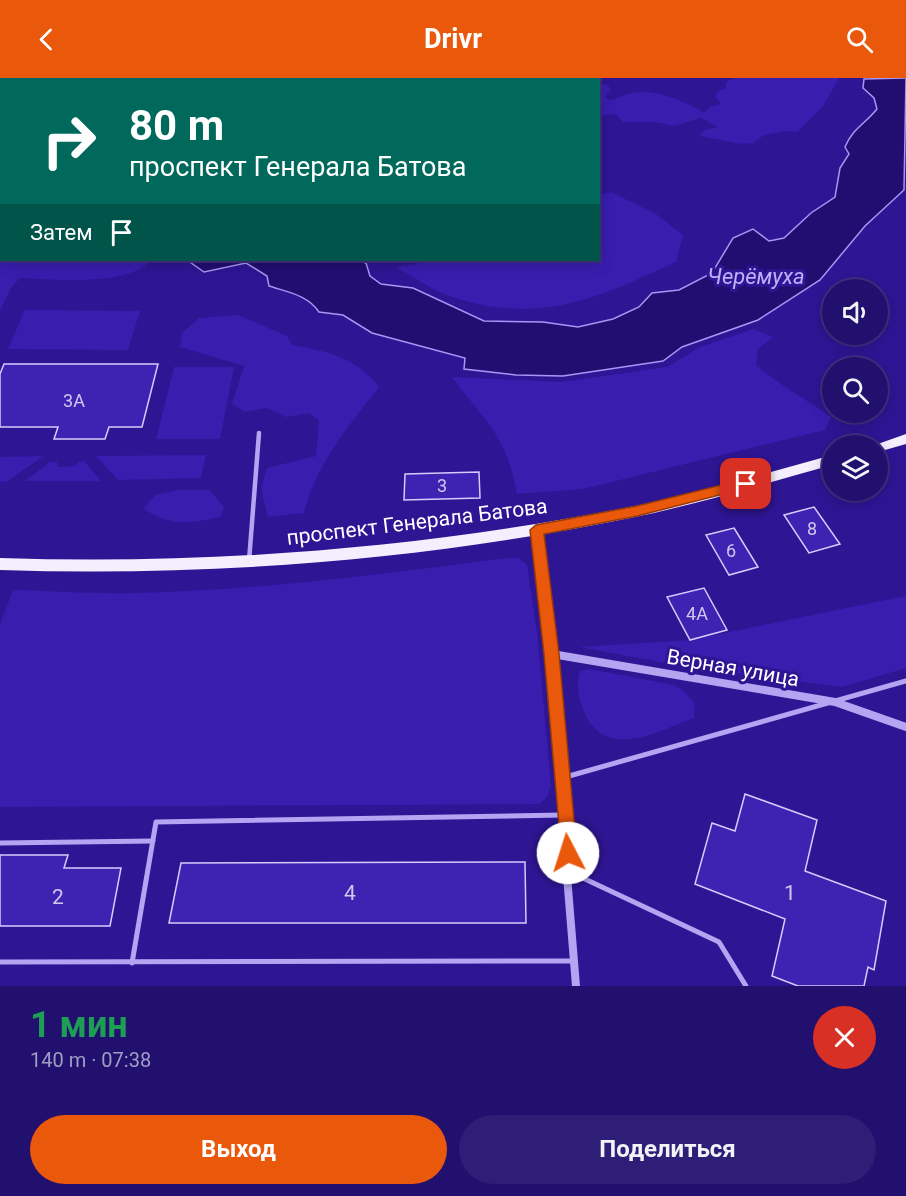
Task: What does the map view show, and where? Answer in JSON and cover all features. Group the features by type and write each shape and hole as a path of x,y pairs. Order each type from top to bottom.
{"main road":[{"path":"888,444 906,439"},
{"name":"проспект Генерала Батова","path":"0,564 123,568 248,564 334,556 536,530 648,508 822,462"}],"street":[{"path":"536,530 552,654 570,872 576,986"},
{"name":"Верная улица","path":"552,654 835,702 906,727"}],"lane":[{"path":"248,564 259,433"},
{"path":"562,778 906,681"},
{"path":"132,963 156,822 565,815"},
{"path":"0,843 153,841"},
{"path":"570,872 719,942 746,986"},
{"path":"0,963 574,961"}],"shaded area":[{"path":"735,78 839,78 823,106 797,132 785,131 764,135 753,143 741,144 700,136 704,130 718,127 701,118 674,126 655,122 623,122 616,114 600,116 600,84 608,85 611,90 605,97 609,100 629,94 650,92 680,101 705,113 709,107 721,104 715,97 717,92 726,88 726,82"},
{"path":"611,192 656,214 683,235 676,262 590,298 563,305 535,308 507,308 476,304 444,294 396,267 417,264 419,261 600,261 600,195"},
{"path":"0,261 150,261 141,269 109,278 70,280 20,278 12,286 0,311"},
{"path":"25,310 140,311 128,350 8,349"},
{"path":"238,315 287,336 292,345 340,357 361,369 379,387 345,431 325,462 309,496 304,513 268,517 261,488 267,468 316,456 319,421 309,413 286,417 267,408 245,412 232,404 244,366 180,347 182,333 199,318"},
{"path":"753,329 773,337 758,349 756,365 822,411 822,423 828,423 825,430 583,489 517,494 513,474 501,443 452,377 562,382 667,367 700,347"},
{"path":"174,367 234,367 220,439 156,439"},
{"path":"206,455 201,478 118,480 96,456"},
{"path":"43,456 8,481 0,482 0,457"},
{"path":"84,461 101,481 25,481 50,462 57,462 58,467 75,466 78,462"},
{"path":"179,490 209,490 224,507 220,517 180,522 164,519 143,509 155,495"},
{"path":"518,558 527,565 537,632 551,785 547,797 539,804 0,807 0,624 13,590 121,593 229,589"},
{"path":"906,596 906,668 842,687 693,668 579,647 690,640"},
{"path":"590,669 674,685 683,690 695,704 694,718 634,739 605,736 594,727 584,712 579,697 580,671"}],"water":[{"name":"Черёмуха","path":"906,78 904,190 865,226 820,280 758,320 682,347 663,361 563,376 516,375 464,369 465,358 372,333 343,315 319,312 303,298 269,286 267,276 246,263 204,272 188,261 359,261 366,263 370,276 381,284 413,288 484,321 543,322 578,327 613,319 639,307 652,293 679,290 712,273 733,238 753,229 769,241 784,238 811,213 835,197 840,168 849,154 845,147 855,131 877,109 874,98 863,88 864,79"}],"building":[{"path":"4,364 158,364 142,427 109,427 105,439 54,439 58,427 0,427 0,374"},
{"path":"479,472 480,498 404,500 405,474"},
{"path":"814,507 840,544 809,553 784,515"},
{"path":"734,528 758,567 729,575 706,535"},
{"path":"704,588 727,630 690,640 667,597"},
{"path":"745,794 817,820 805,871 886,901 874,970 868,967 864,986 798,986 772,976 785,919 695,884 712,823 735,831"},
{"path":"0,855 68,855 64,868 121,868 110,926 0,926"},
{"path":"525,862 526,923 169,923 181,863"}],"route":[{"path":"568,853 552,654 536,530 637,511 746,484"}]}
